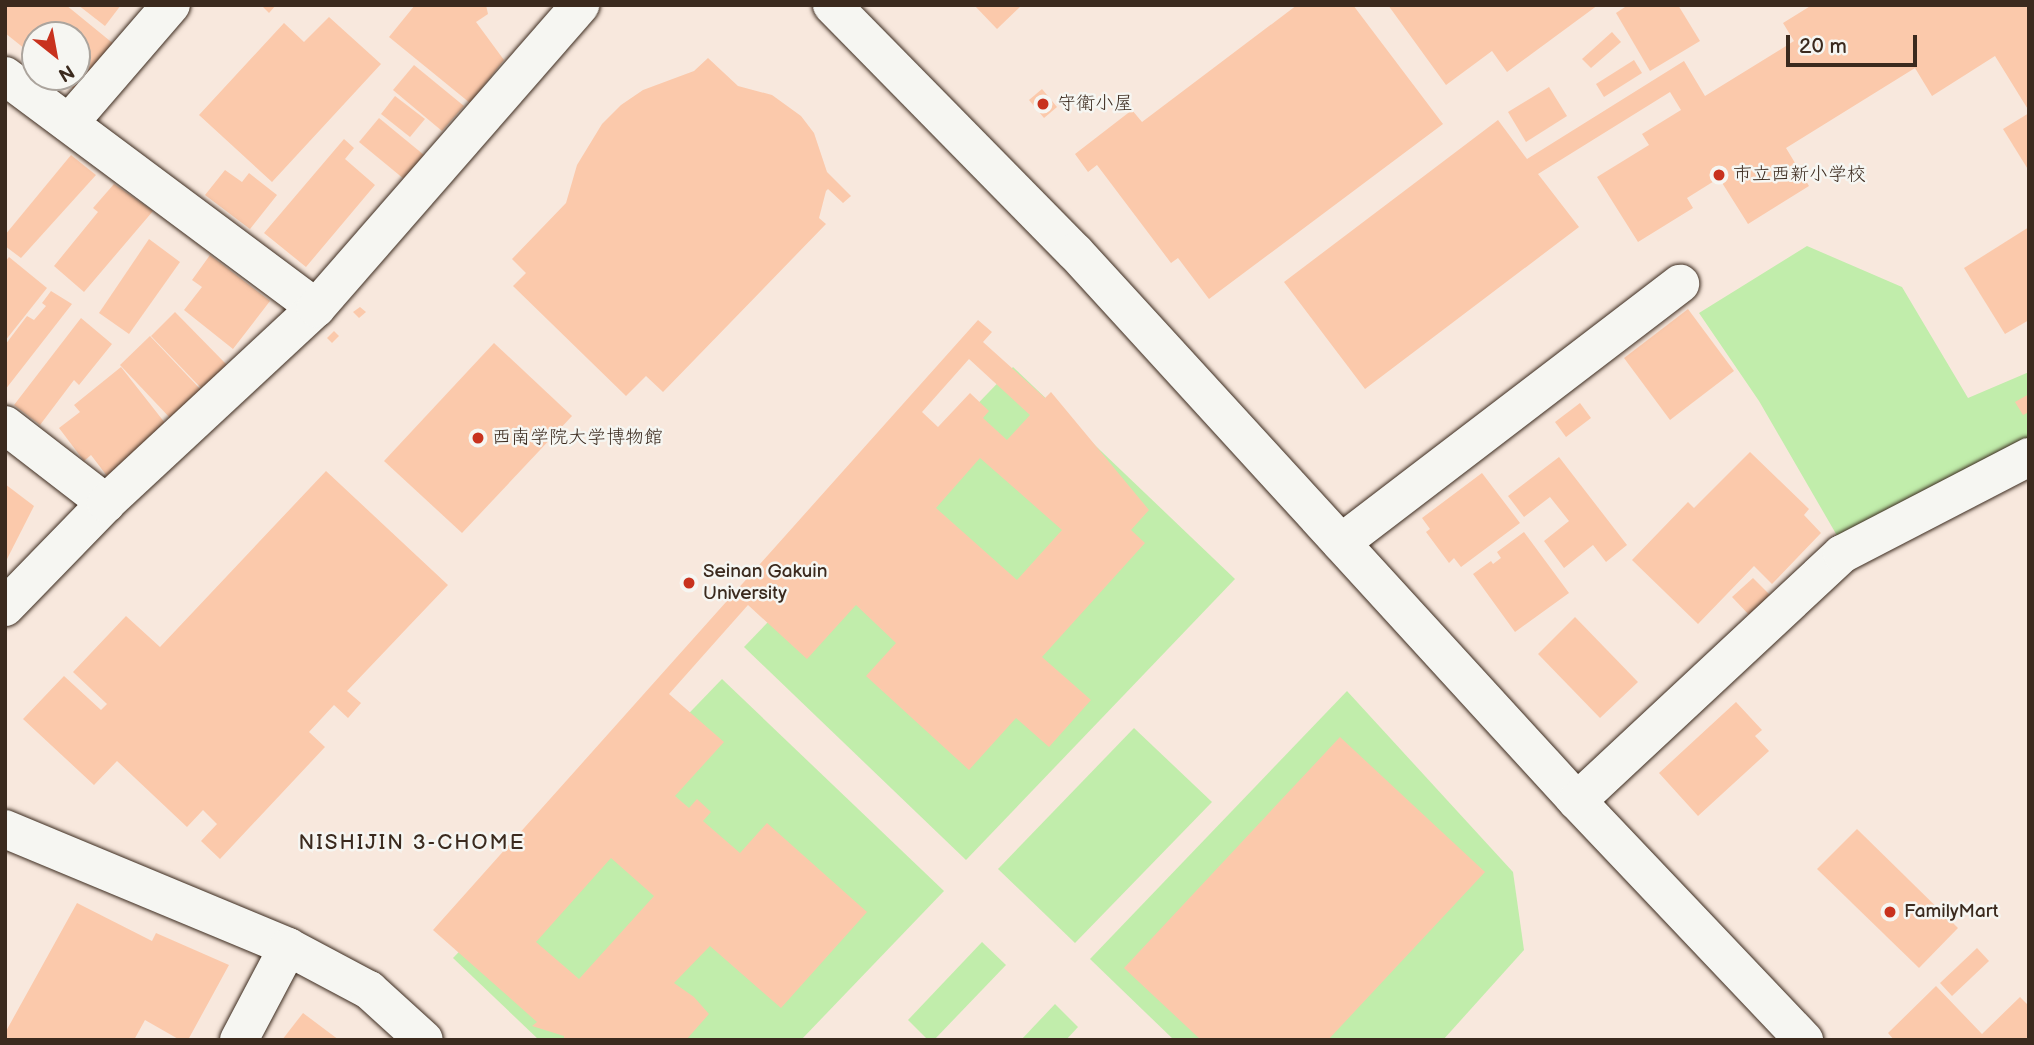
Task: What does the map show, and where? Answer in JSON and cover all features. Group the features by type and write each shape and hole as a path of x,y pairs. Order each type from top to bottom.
{"street":[{"path":"69,123 171,5"},
{"path":"5,607 106,503 316,308 580,5"},
{"path":"832,5 1075,252 1577,801 1804,1040"},
{"path":"5,76 316,308"},
{"path":"1341,543 1680,284"},
{"path":"5,425 106,503"},
{"path":"1577,801 1842,554 2029,457"},
{"path":"5,829 288,947 369,990 424,1040"},
{"path":"239,1040 288,947"}],"green space":[{"path":"1807,246 1902,287 1968,398 2029,372 2029,438 1839,539 1759,401 1699,313"},
{"path":"1013,367 1235,579 966,860 744,647"},
{"path":"722,679 944,891 801,1040 539,1040 453,958"},
{"path":"1347,691 1513,872 1524,950 1443,1040 1174,1040 1090,959"},
{"path":"1134,728 1212,802 1075,943 998,869"},
{"path":"982,942 1006,965 934,1040 928,1040 908,1020"},
{"path":"1055,1004 1078,1027 1066,1040 1021,1040"}],"building":[{"path":"5,5 66,5 86,21 21,21 21,46 5,33"},
{"path":"78,5 121,5 105,26"},
{"path":"261,5 276,5 269,13"},
{"path":"415,5 486,5 488,14 476,22 504,60 470,103 389,37"},
{"path":"974,5 1022,5 997,29"},
{"path":"1297,5 1353,5 1443,124 1209,299 1178,258 1171,263 1097,165 1088,172 1075,154 1132,110 1142,122"},
{"path":"1388,5 1598,5 1507,72 1492,51 1446,85"},
{"path":"1628,5 1678,5 1700,41 1650,71 1616,13"},
{"path":"1812,5 2029,5 2029,111 1995,56 1932,96 1915,68 1786,148 1809,186 1748,224 1719,178 1687,198 1693,208 1638,242 1597,177 1649,145 1642,134 1681,110 1670,92 1538,174 1579,227 1365,389 1284,282 1498,120 1527,159 1684,61 1705,96 1794,41 1783,23"},
{"path":"329,17 381,64 272,182 199,115 284,23 304,42"},
{"path":"91,25 115,45 91,73"},
{"path":"1612,32 1621,42 1591,68 1582,59"},
{"path":"708,58 738,86 772,95 801,116 814,133 827,172 851,196 843,203 828,189 826,191 819,218 826,224 663,392 646,376 626,396 513,286 526,273 512,259 566,203 577,165 602,124 621,105 643,90 694,71"},
{"path":"1634,60 1642,73 1604,97 1596,84"},
{"path":"414,65 464,106 442,131 393,90"},
{"path":"1549,87 1567,116 1526,142 1508,112"},
{"name":"守衛小屋","path":"1042,89 1057,107 1044,118 1029,100"},
{"path":"395,96 425,119 410,137 381,114"},
{"path":"2029,113 2029,171 2003,129"},
{"path":"379,118 424,155 404,179 359,142"},
{"path":"344,139 354,148 345,159 375,185 306,267 264,233"},
{"path":"71,155 96,175 21,258 5,246 5,235"},
{"path":"225,170 242,182 249,173 277,195 250,229 205,195"},
{"path":"114,184 153,211 84,292 54,266 98,212 93,208"},
{"path":"2029,227 2029,320 2005,334 1964,268"},
{"path":"149,239 180,262 129,334 99,313"},
{"path":"210,255 270,301 233,349 184,310 202,287 192,280"},
{"path":"9,257 47,288 5,341 5,262"},
{"path":"51,291 72,304 5,390 5,345 27,316 34,320 46,306 42,303"},
{"path":"360,307 366,312 359,318 353,312"},
{"path":"1688,309 1734,371 1670,420 1624,358"},
{"path":"175,312 227,365 202,389 151,336"},
{"path":"81,318 112,344 79,385 74,380 40,425 14,405"},
{"path":"978,320 992,332 983,342 1045,398 1051,392 1149,510 1131,530 1145,543 1042,657 1091,700 1049,747 1016,718 969,770 866,676 896,643 856,605 807,659 748,605 669,694 724,742 675,796 689,808 697,799 711,812 703,821 740,853 767,823 867,912 781,1008 710,946 674,983 694,997 709,1014 686,1040 564,1040 564,1036 532,1026 537,1022 433,930","holes":["969,359 1030,415 1007,440 983,418 989,411 970,393 938,427 922,412","980,458 1062,530 1017,580 936,508","611,858 654,896 579,979 536,942"]},
{"path":"334,331 339,336 332,343 327,338"},
{"path":"150,336 202,391 171,419 120,365"},
{"name":"西南学院大学博物館","path":"494,343 572,416 462,533 384,461"},
{"path":"121,367 165,423 107,476 91,455 84,461 59,428 80,412 74,405"},
{"path":"2029,394 2029,412 2023,415 2015,402"},
{"path":"1580,403 1591,418 1566,437 1555,422"},
{"path":"1750,452 1809,509 1804,515 1821,533 1772,584 1754,566 1698,624 1632,560 1688,502 1694,508"},
{"path":"1559,457 1627,545 1606,562 1593,545 1564,568 1544,541 1569,521 1550,497 1524,517 1508,496"},
{"path":"326,471 448,585 347,691 361,703 348,718 334,705 309,732 325,747 220,859 201,841 217,824 203,810 187,827 117,761 94,785 23,719 64,676 101,710 107,704 73,672 126,616 160,647"},
{"path":"1482,473 1520,523 1461,567 1454,558 1449,563 1426,532 1430,529 1422,518"},
{"path":"5,484 34,506 5,563"},
{"path":"1524,532 1569,593 1515,632 1473,574 1491,561 1493,564 1501,558 1497,552"},
{"path":"1753,578 1773,598 1752,618 1732,597"},
{"path":"1575,617 1638,682 1600,718 1538,654"},
{"path":"1736,702 1762,730 1755,736 1769,751 1698,816 1659,773"},
{"path":"1340,737 1485,872 1328,1040 1201,1040 1124,968"},
{"path":"1857,829 1958,928 1919,968 1817,869"},
{"path":"77,903 152,941 156,933 229,965 188,1040 180,1040 145,1020 134,1040 5,1040 5,1033"},
{"path":"1977,948 1989,961 1952,996 1940,983"},
{"path":"1936,986 1982,1034 2020,997 2029,1006 2029,1040 1894,1040 1888,1033"},
{"path":"303,1013 339,1040 282,1040"}],"place":[{"name":"守衛小屋","path":"1043,104"},
{"name":"市立西新小学校","path":"1719,175"},
{"name":"西南学院大学博物館","path":"478,438"},
{"name":"Seinan Gakuin University","path":"689,583"},
{"name":"FamilyMart","path":"1890,912"}],"district":[{"name":"NISHIJIN 3-CHOME","path":"412,843"}]}
